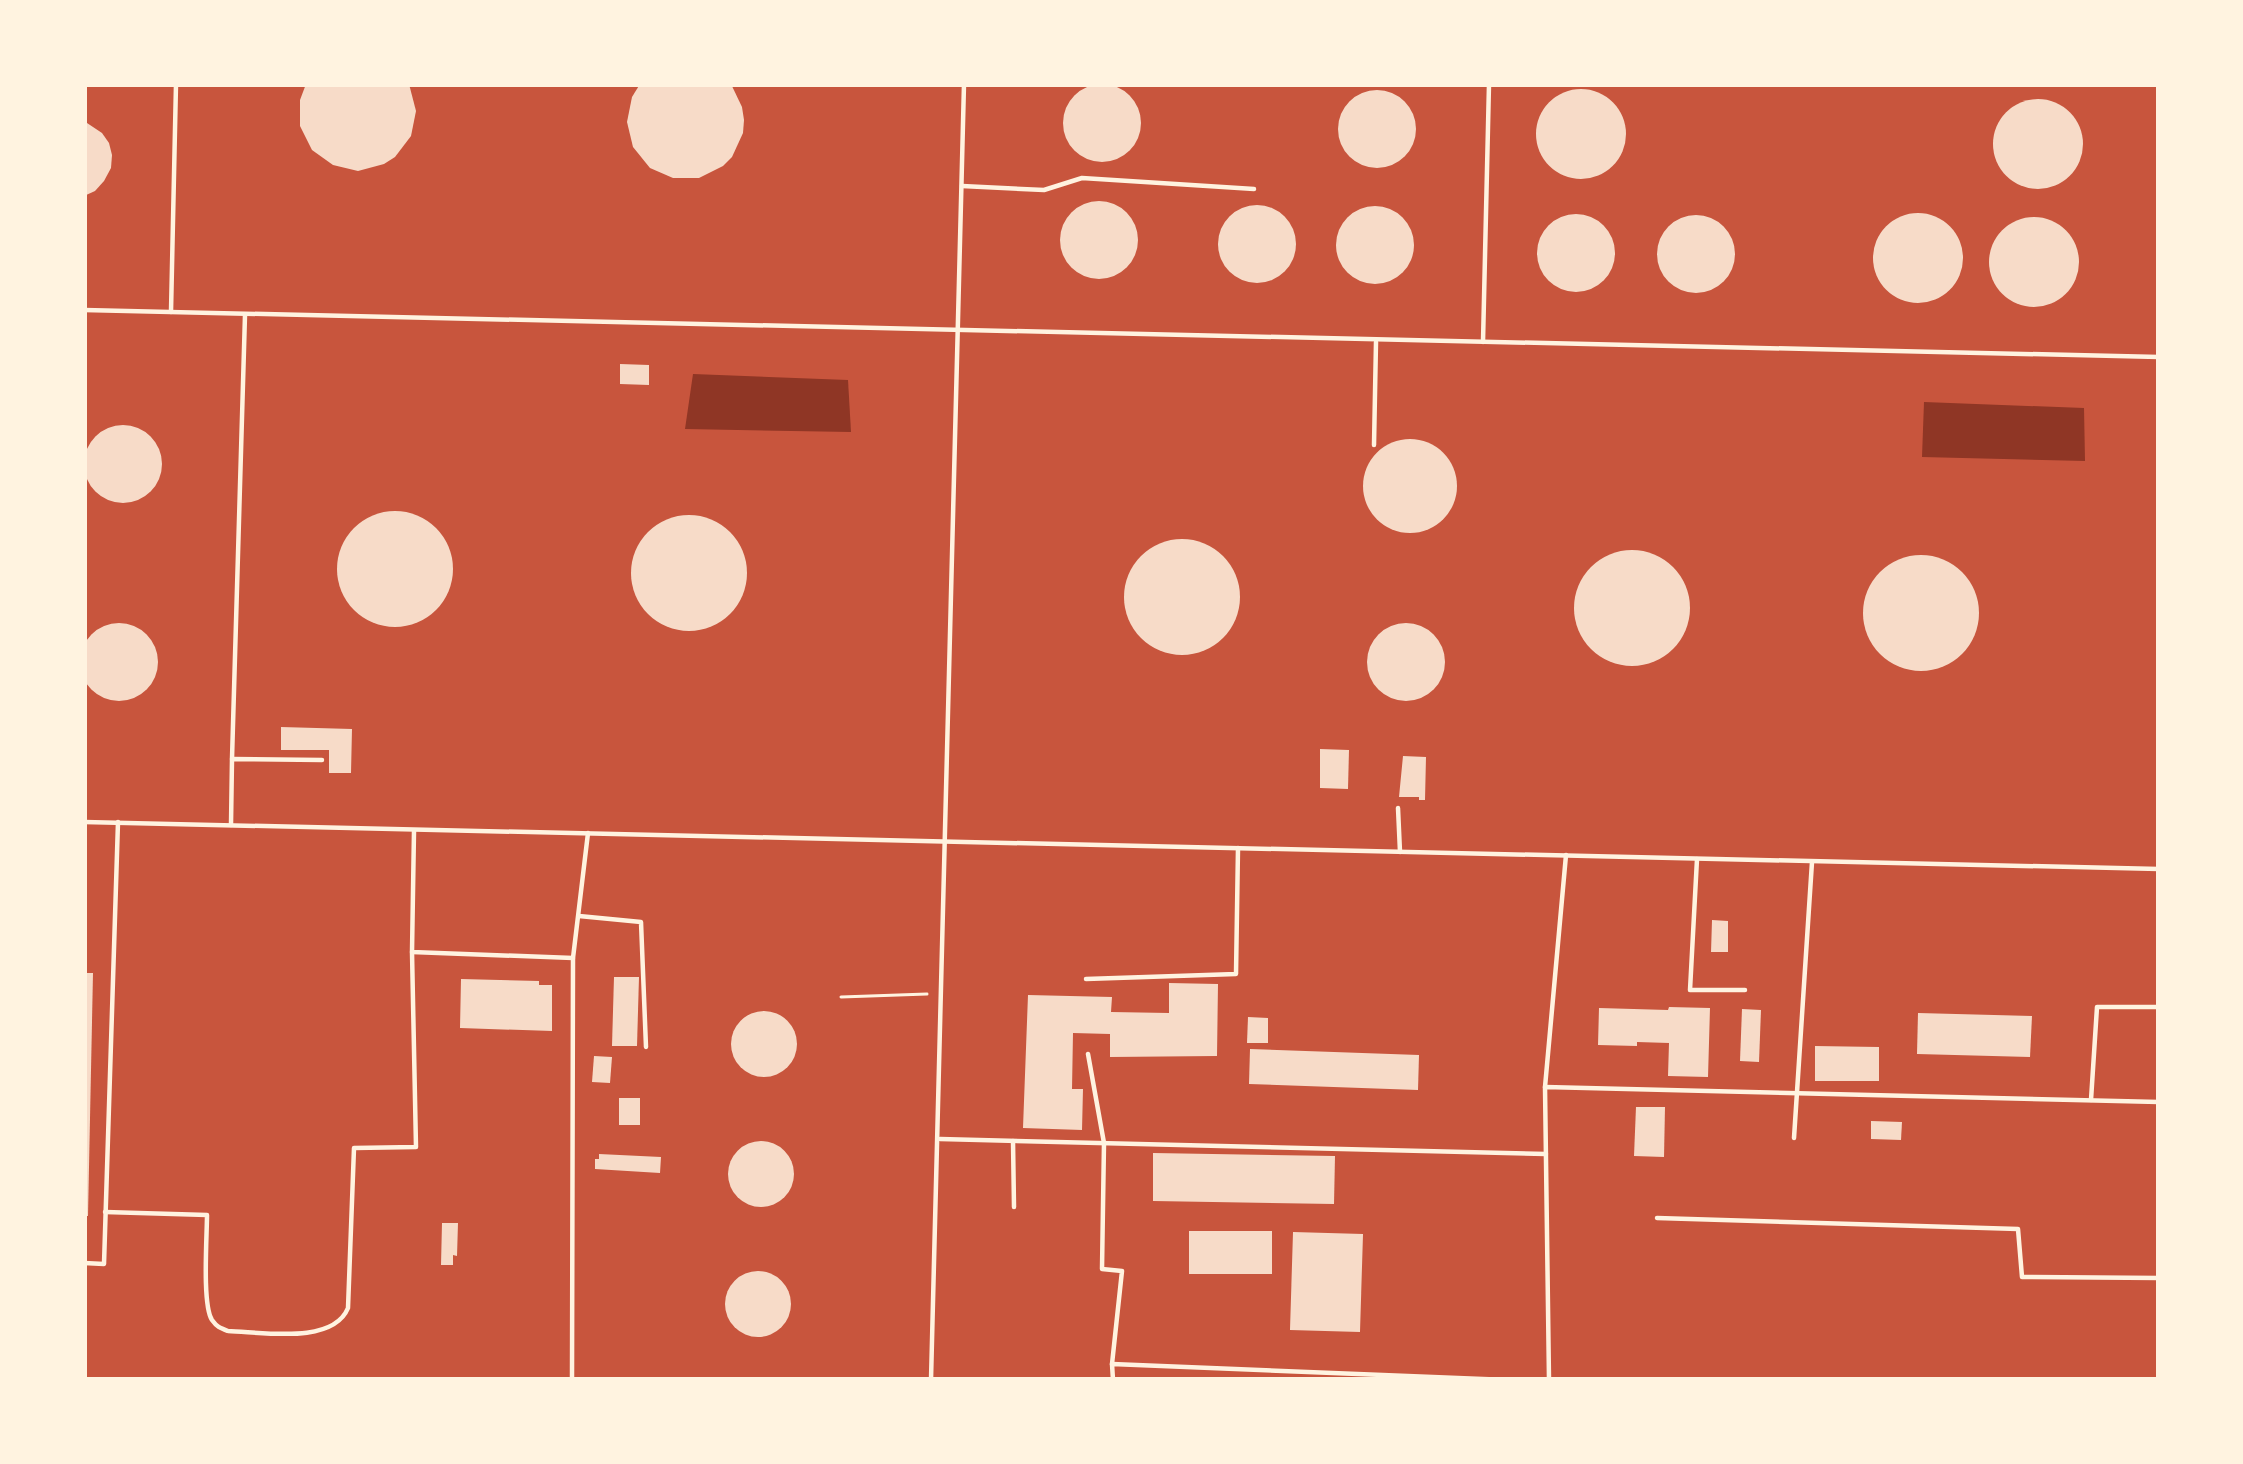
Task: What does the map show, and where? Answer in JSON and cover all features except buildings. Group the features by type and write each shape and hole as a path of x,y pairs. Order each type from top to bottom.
{"lane":[{"path":"171,312 176,84"},
{"path":"932,1380 964,84"},
{"path":"1483,342 1489,84"},
{"path":"962,186 1043,190 1082,178 1254,189"},
{"path":"84,310 2159,357"},
{"path":"231,825 245,314"},
{"path":"1374,445 1376,340"},
{"path":"232,759 322,760"},
{"path":"1398,808 1400,852"},
{"path":"84,822 2159,869"},
{"path":"84,1263 104,1264 118,822"},
{"path":"105,1212 207,1215 207,1304 212,1321 228,1331 314,1333 344,1317 354,1148 416,1147 414,829"},
{"path":"572,1380 573,958 588,833"},
{"path":"1086,980 1236,974 1238,848"},
{"path":"1549,1380 1545,1087 1566,855"},
{"path":"1697,859 1690,990 1745,990"},
{"path":"1794,1138 1812,861"},
{"path":"578,916 640,922 646,1047"},
{"path":"412,952 573,958"},
{"path":"2091,1100 2097,1007 2159,1006"},
{"path":"1088,1054 1104,1143 1102,1269 1122,1271 1113,1380"},
{"path":"1545,1087 2159,1102"},
{"path":"937,1139 1546,1154"},
{"path":"1013,1141 1014,1207"},
{"path":"1657,1219 2018,1229 2022,1277 2159,1279"},
{"path":"1112,1364 1508,1380"}],"path":[{"path":"841,997 941,993"}],"shaded area":[{"path":"693,374 848,380 851,432 685,429"},
{"path":"1924,402 2084,408 2085,461 1922,457"}]}
